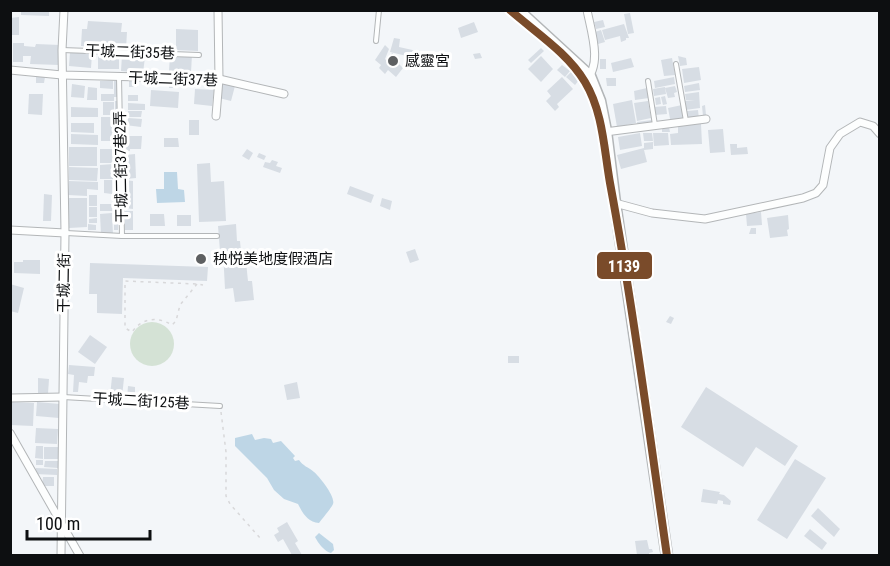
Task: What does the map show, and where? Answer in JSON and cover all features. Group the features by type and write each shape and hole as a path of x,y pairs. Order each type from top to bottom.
{"main road":[{"path":"509,10 588,79"},
{"path":"518,10 588,79 600,101 667,555"}],"street":[{"name":"干城二街","path":"62,555 64,233 62,50 64,10"},
{"path":"216,116 219,79 218,10"},
{"path":"587,10 595,57 588,79"},
{"name":"干城二街37巷","path":"10,70 62,75 219,79 284,94"},
{"path":"604,132 706,119"},
{"path":"615,203 652,213 705,219 803,198 816,193 823,185 830,148 840,134 860,122 873,126 879,134"},
{"path":"10,230 64,233"},
{"path":"10,398 63,397"},
{"path":"10,433 80,555"}],"lane":[{"path":"376,42 379,10"},
{"name":"干城二街35巷","path":"62,50 199,55"},
{"path":"676,64 686,122"},
{"name":"干城二街37巷2弄","path":"64,233 122,236 119,77"},
{"path":"648,81 655,126"},
{"path":"122,236 217,236"},
{"name":"干城二街125巷","path":"63,397 219,406"}],"path":[{"path":"197,284 180,305 176,321 172,325 166,321 144,320 137,324 132,333 124,328 125,281 197,284 203,285"},
{"path":"219,406 226,452 226,496 230,504 260,538"}],"green space":[{"path":"152,322 161,323 168,328 173,335 173,353 168,360 161,365 152,366 143,365 136,360 131,353 130,344 131,335 136,328 143,323"}],"water":[{"path":"164,172 177,172 178,189 184,190 185,202 157,203 156,189 164,189"},
{"path":"252,434 255,440 264,438 271,439 273,443 281,441 295,456 293,458 295,461 299,460 323,482 330,492 333,504 319,523 309,519 298,504 284,499 274,490 267,478 235,446 235,438"},
{"path":"319,533 333,544 334,550 331,553 324,549 316,539"}],"building":[{"path":"21,10 49,10 49,16 21,15"},
{"path":"630,13 634,33 628,34 624,14"},
{"path":"19,17 19,35 10,35 10,18"},
{"path":"603,20 605,27 596,29 594,22"},
{"path":"88,21 122,23 121,32 127,32 126,49 81,46 82,29 87,29"},
{"path":"474,22 478,32 461,38 458,28"},
{"path":"624,24 629,38 621,42 620,36 605,40 602,30"},
{"path":"176,29 198,30 198,51 176,50"},
{"path":"601,30 605,42 598,44 595,32"},
{"path":"394,38 400,39 399,47 417,51 415,58 390,52"},
{"path":"13,43 24,43 24,46 35,47 36,44 60,45 59,65 30,64 31,56 23,56 23,62 13,62"},
{"name":"感靈宮","path":"385,45 389,49 385,59 388,62 392,53 398,58 403,68 396,77 388,70 385,74 379,68 381,65 375,60"},
{"path":"541,48 544,51 531,63 528,60"},
{"path":"70,52 92,54 91,68 69,66"},
{"path":"480,53 482,58 475,59 473,54"},
{"path":"170,54 192,55 191,72 169,71"},
{"path":"122,55 145,57 143,73 121,71"},
{"path":"98,56 119,56 119,69 98,69"},
{"path":"541,56 553,69 541,82 528,69"},
{"path":"678,56 686,58 687,65 680,66"},
{"path":"631,58 634,67 613,72 611,63"},
{"path":"672,58 675,75 664,76 661,60"},
{"path":"600,59 606,59 606,69 600,69"},
{"path":"562,65 570,71 565,77 557,70"},
{"path":"699,67 701,80 684,83 682,69"},
{"path":"571,72 579,80 575,85 566,77"},
{"path":"36,77 45,77 44,83 36,83"},
{"path":"562,77 573,89 557,104 559,107 555,111 546,101 551,96 547,91"},
{"path":"674,77 675,84 655,88 654,81"},
{"path":"606,78 616,78 616,86 607,86"},
{"path":"100,81 113,81 113,89 100,88"},
{"path":"114,81 118,81 119,97 114,97 114,101 101,101 101,94 114,94"},
{"path":"129,81 138,81 138,87 129,87"},
{"path":"169,82 177,82 177,88 169,88"},
{"path":"223,83 235,86 231,101 219,98"},
{"path":"699,83 700,90 685,92 684,86"},
{"path":"72,84 85,86 84,98 71,97"},
{"path":"675,86 677,92 674,93 675,97 668,98 665,88"},
{"path":"88,87 97,88 97,100 87,100"},
{"path":"665,87 666,94 654,96 653,89"},
{"path":"647,88 649,98 635,100 634,91"},
{"path":"195,89 214,90 212,106 194,104"},
{"path":"151,90 179,92 178,108 150,106"},
{"path":"699,92 700,108 685,110 683,101 695,100 686,100 685,94"},
{"path":"29,94 43,94 42,115 28,114"},
{"path":"128,95 138,95 138,101 128,101"},
{"path":"665,96 667,104 663,105 661,97"},
{"path":"660,97 661,104 656,105 655,98"},
{"path":"632,100 636,123 617,127 613,104"},
{"path":"115,101 118,101 118,114 115,114"},
{"path":"648,101 651,118 637,121 634,103"},
{"path":"103,102 114,102 114,115 103,115"},
{"path":"128,103 145,104 145,110 128,110"},
{"path":"682,105 685,121 671,124 668,108"},
{"path":"705,105 706,115 703,116 702,106"},
{"path":"666,106 667,114 655,115 654,107"},
{"path":"71,107 98,108 98,117 71,117"},
{"path":"698,110 699,119 688,120 687,111"},
{"path":"128,111 142,111 141,117 127,117"},
{"path":"101,117 119,117 119,125 114,125 114,141 101,141"},
{"path":"128,118 142,119 141,127 125,125"},
{"path":"189,120 199,120 199,135 189,135"},
{"path":"652,120 653,125 638,127 637,122"},
{"path":"71,123 94,123 94,133 71,132"},
{"path":"701,124 702,144 671,145 670,134 678,133 678,125"},
{"path":"669,127 670,132 662,132 662,128"},
{"path":"723,129 725,152 710,153 708,130"},
{"path":"640,133 642,146 620,150 618,137"},
{"path":"643,133 652,133 653,141 644,141"},
{"path":"653,133 668,133 669,145 654,146"},
{"path":"71,134 98,135 98,145 71,144"},
{"path":"125,136 142,136 141,149 125,151"},
{"path":"164,138 178,138 179,147 164,147"},
{"path":"653,142 653,149 644,150 647,162 621,169 617,155 644,148 644,143"},
{"path":"730,144 737,144 737,148 747,147 748,154 731,155"},
{"path":"69,147 97,147 97,166 69,166"},
{"path":"100,149 114,149 114,159 119,158 118,175 115,175 115,163 100,163"},
{"path":"247,149 253,153 249,160 242,156"},
{"path":"259,153 266,156 264,160 257,157"},
{"path":"135,154 136,178 126,179 125,155"},
{"path":"272,160 278,162 276,166 282,168 280,173 263,167 265,162 270,163"},
{"path":"210,163 211,182 224,181 226,221 199,222 197,164"},
{"path":"114,164 114,179 100,179 100,165"},
{"path":"69,167 98,168 97,181 69,180"},
{"path":"115,176 119,176 118,190 115,190"},
{"path":"104,180 112,180 112,194 104,193"},
{"path":"125,180 133,181 133,209 125,208"},
{"path":"69,181 98,182 98,190 87,189 87,196 68,195"},
{"path":"350,186 374,195 371,203 347,194"},
{"path":"114,191 118,191 119,204 114,204"},
{"path":"44,194 52,195 51,221 43,221"},
{"path":"89,195 97,195 97,206 89,206"},
{"path":"69,198 87,198 87,227 69,228"},
{"path":"382,198 392,201 390,210 380,206"},
{"path":"100,204 113,204 113,211 100,211"},
{"path":"89,207 97,207 97,217 89,217"},
{"path":"125,211 133,211 133,230 125,230"},
{"path":"761,212 762,225 747,226 746,214"},
{"path":"112,213 113,235 101,235 100,214"},
{"path":"150,214 164,214 165,226 150,226"},
{"path":"177,215 191,215 191,226 177,226"},
{"path":"788,215 788,236 770,238 767,218"},
{"path":"97,218 97,223 89,223 89,219"},
{"path":"114,222 118,222 118,230 114,230"},
{"path":"88,224 96,225 96,230 88,230"},
{"name":"秧悦美地度假酒店","path":"236,224 237,241 240,241 242,262 246,262 248,281 252,281 254,300 235,302 233,288 225,289 223,251 220,251 218,226"},
{"path":"751,228 756,228 756,234 749,234"},
{"path":"415,249 419,260 410,263 406,252"},
{"path":"23,260 40,260 40,274 14,273 14,262 23,262"},
{"name":"秧悦美地度假酒店","path":"90,263 208,267 207,281 123,278 122,314 97,313 97,294 89,294"},
{"path":"10,284 24,288 18,313 10,311"},
{"path":"670,316 674,318 671,324 666,322"},
{"path":"90,335 107,347 95,364 78,352"},
{"path":"508,356 519,356 519,363 508,363"},
{"path":"69,365 95,367 94,376 88,376 87,383 79,382 78,392 73,392 74,375 68,374"},
{"path":"112,377 124,378 122,397 110,396"},
{"path":"38,378 49,379 48,394 38,393"},
{"path":"297,382 300,398 287,400 284,385"},
{"path":"128,386 135,387 135,393 147,394 146,401 127,399"},
{"path":"706,387 798,446 785,466 756,447 743,467 681,427"},
{"path":"10,402 34,403 33,426 10,425"},
{"path":"37,402 60,404 59,418 36,416"},
{"path":"36,428 58,429 57,444 35,443"},
{"path":"36,446 43,446 43,459 35,458"},
{"path":"44,447 58,447 58,459 44,459"},
{"path":"795,459 826,478 787,539 757,520"},
{"path":"36,460 43,460 43,465 36,465"},
{"path":"45,461 58,461 58,468 44,467"},
{"path":"36,468 57,469 57,475 35,474"},
{"path":"43,477 54,477 54,486 42,486"},
{"path":"703,489 720,492 719,494 731,501 730,505 718,500 717,504 701,502"},
{"path":"818,508 840,529 834,537 811,516"},
{"path":"287,522 298,541 295,543 302,555 292,555 283,539 278,542 274,535 279,532 277,528"},
{"path":"810,529 827,543 822,550 804,536"},
{"path":"647,540 649,549 653,552 649,555 637,555 635,541"}],"transit line":[{"name":"1139","path":"510,10 570,62 585,82 596,106 626,276 667,556"}],"place":[{"name":"感靈宮","path":"393,61"},
{"name":"秧悦美地度假酒店","path":"201,259"}]}
